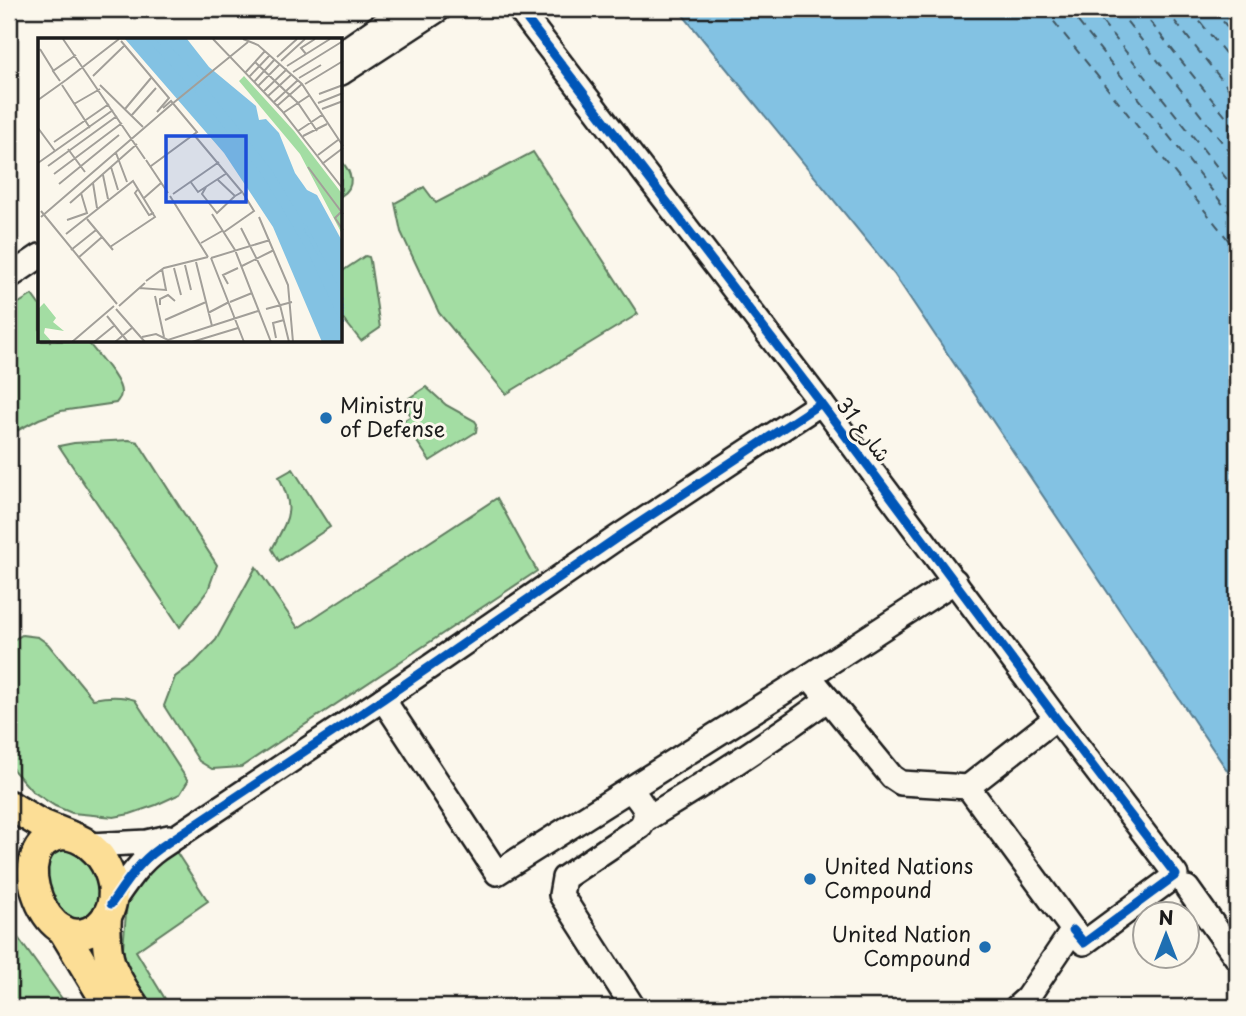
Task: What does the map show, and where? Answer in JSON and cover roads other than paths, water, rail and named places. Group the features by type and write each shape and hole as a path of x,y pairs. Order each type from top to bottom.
{"main road":[{"path":"9,805 39,823 79,840 98,853 107,869 112,887 106,939 110,965 135,1007"},
{"path":"31,887 31,863 38,848 52,837 79,840"},
{"path":"9,854 31,887 40,909 62,929 79,933 90,930 100,924 109,910"},
{"path":"62,929 109,1007"}],"street":[{"path":"343,51 405,9"},
{"path":"343,72 439,9"},
{"name":"شارع 31","path":"519,9 821,403 1237,958"},
{"path":"9,277 38,257"},
{"path":"109,910 147,857 618,537 821,403"},
{"path":"383,699 497,873 955,581"},
{"path":"809,676 892,777 901,783 968,787 1056,718"},
{"path":"633,1007 561,895 564,878 640,827 646,819 724,771 828,699"},
{"path":"968,787 1084,943 1181,882"},
{"path":"630,789 645,809 646,819"},
{"path":"79,840 148,842 182,833"},
{"path":"1017,1007 1027,998 1073,930"}],"water":[{"path":"678,9 1237,9 1237,785 894,274"}],"place":[{"name":"Ministry of Defense","path":"326,418"},
{"name":"United Nations Compound","path":"810,879"},
{"name":"United Nation Compound","path":"985,947"}]}
